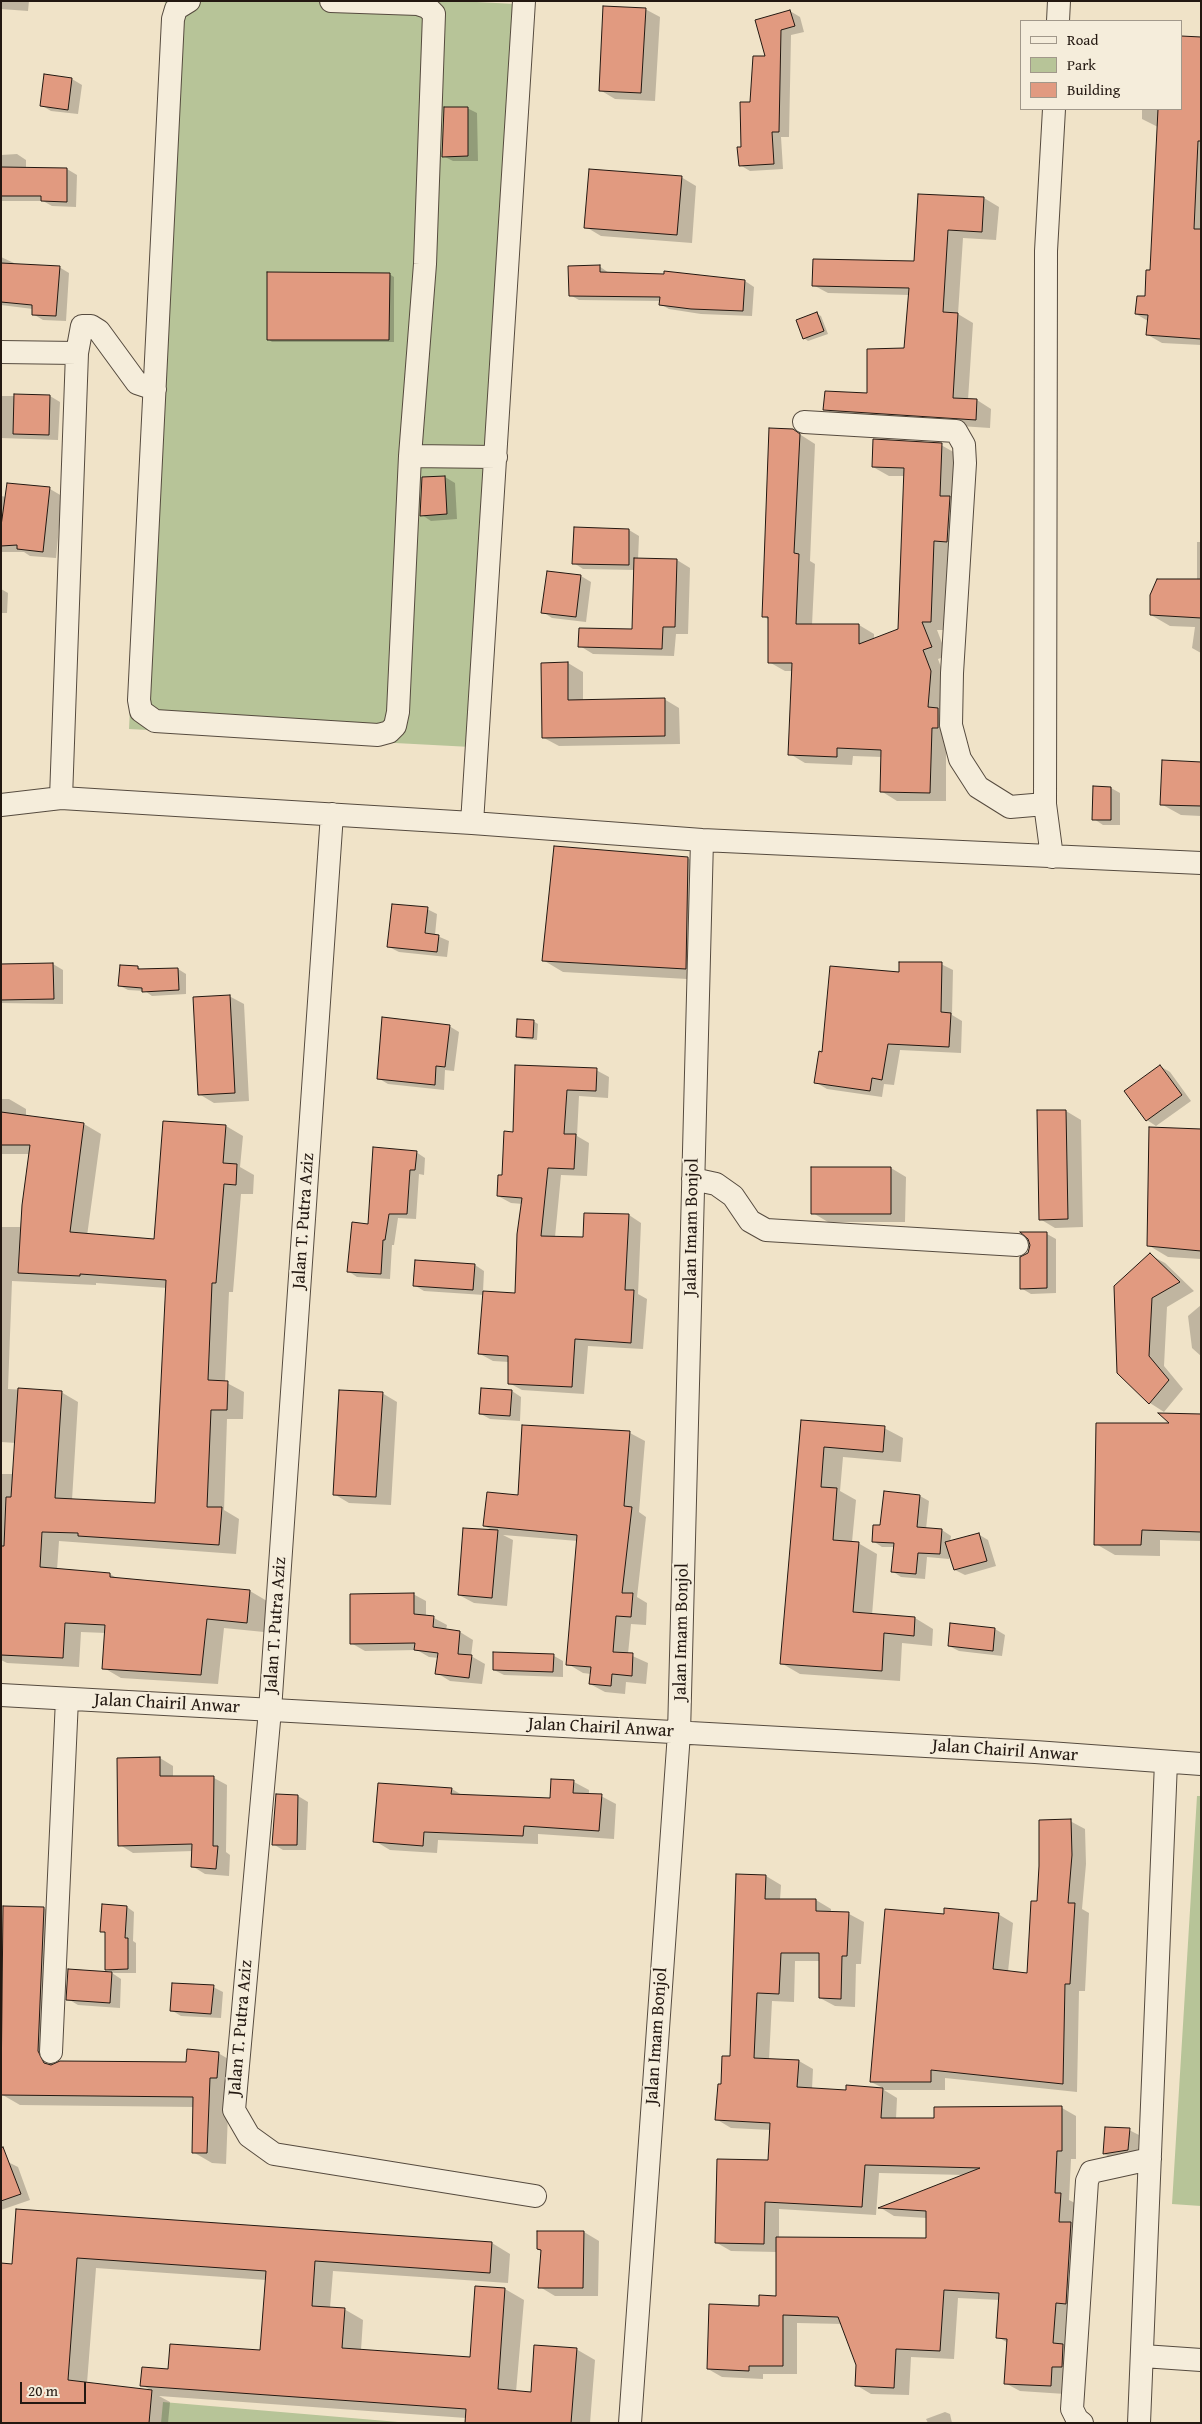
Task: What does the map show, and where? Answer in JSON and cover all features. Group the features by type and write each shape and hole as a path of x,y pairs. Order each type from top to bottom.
{"street":[{"path":"189,1 176,9 173,19 139,700 142,711 155,721 378,735 389,732 395,726 410,456 425,264 434,14 427,7 418,4 331,1"},
{"path":"472,823 524,1"},
{"path":"1058,20 1059,1"},
{"path":"1052,857 1045,804 1046,251 1054,110"},
{"path":"61,798 77,354 82,326 91,326 100,331 136,383 155,389"},
{"path":"1,352 77,354"},
{"path":"804,422 956,431 964,445 965,463 950,725 960,759 978,787 1010,807 1045,804"},
{"path":"410,456 496,457"},
{"path":"1,805 61,798 472,823 702,840 1201,864"},
{"name":"Jalan T. Putra Aziz","path":"332,814 270,1710 234,2110 249,2136 274,2154 535,2196"},
{"name":"Jalan Imam Bonjol","path":"630,2423 679,1733 702,840"},
{"path":"693,1179 716,1184 733,1196 750,1221 766,1230 1017,1245"},
{"name":"Jalan Chairil Anwar","path":"1,1695 1035,1752 1201,1764"},
{"path":"51,2052 67,1699"},
{"path":"1139,2423 1166,1762"},
{"path":"1082,2423 1077,2419 1072,2409 1087,2181 1092,2172 1150,2159"},
{"path":"1143,2356 1201,2360"}],"green space":[{"path":"165,1 457,1 516,4 471,747 129,729"},
{"path":"1197,1796 1201,1796 1201,2206 1172,2204"},
{"path":"163,2402 410,2423 161,2423"}],"building":[{"path":"603,6 646,8 641,93 599,91"},
{"path":"790,10 795,26 781,30 779,132 772,132 774,164 739,166 737,147 741,147 740,102 750,102 753,56 765,56 755,20"},
{"path":"1182,36 1201,37 1201,141 1198,141 1194,229 1201,229 1201,339 1146,335 1148,315 1135,314 1137,296 1145,296 1146,270 1150,270 1158,110 1182,110"},
{"path":"44,74 72,78 68,110 40,106"},
{"path":"444,107 468,107 468,156 442,157"},
{"path":"1,167 67,168 67,202 41,201 41,196 1,196"},
{"path":"589,169 682,176 677,235 584,228"},
{"path":"918,194 984,197 982,232 948,230 943,312 958,313 953,398 977,399 976,420 823,410 825,391 867,393 867,349 904,348 909,288 812,286 813,259 914,261"},
{"path":"1,263 60,266 56,316 32,315 32,305 1,302"},
{"path":"600,265 600,272 664,274 664,271 745,280 743,311 691,309 659,305 660,297 569,296 568,266"},
{"path":"267,272 390,273 389,340 267,340"},
{"path":"817,312 824,331 803,339 796,320"},
{"path":"14,394 50,395 49,435 13,434"},
{"path":"769,428 793,429 800,434 794,553 799,554 796,624 859,624 859,644 898,629 904,468 872,467 873,439 942,443 940,496 950,496 947,542 934,541 931,622 922,622 932,647 923,650 931,671 928,707 938,708 938,728 932,728 930,793 880,792 881,750 837,748 837,757 788,755 792,663 768,663 768,617 762,617"},
{"path":"445,476 447,514 420,516 422,477"},
{"path":"7,483 50,487 43,552 17,549 17,545 1,546 1,526"},
{"path":"574,527 629,529 629,565 572,564"},
{"path":"634,558 677,559 675,627 663,627 662,649 578,647 579,628 632,629"},
{"path":"547,571 581,575 576,617 541,613"},
{"path":"1157,579 1201,579 1201,618 1150,615 1150,595"},
{"path":"568,662 568,700 665,698 665,736 542,738 541,663"},
{"path":"1162,760 1201,762 1201,806 1160,805"},
{"path":"1093,786 1111,787 1111,820 1092,820"},
{"path":"554,846 688,857 686,969 542,961"},
{"path":"392,904 428,907 425,933 439,935 437,952 387,947"},
{"path":"899,962 942,962 941,1012 951,1013 949,1047 888,1044 882,1080 872,1078 870,1091 814,1083 819,1051 822,1052 830,966 899,972"},
{"path":"53,963 54,999 1,1000 1,964"},
{"path":"120,965 138,966 138,969 178,968 179,990 142,992 142,988 118,986"},
{"path":"230,995 235,1093 198,1095 193,997"},
{"path":"382,1017 450,1025 445,1067 436,1066 435,1085 377,1079"},
{"path":"517,1019 534,1020 533,1038 516,1037"},
{"path":"515,1065 597,1068 596,1091 567,1090 564,1134 576,1134 574,1169 548,1168 541,1236 583,1237 584,1213 629,1214 625,1290 634,1290 631,1343 575,1339 572,1387 508,1384 508,1356 478,1354 483,1291 515,1293 517,1234 522,1198 497,1196 498,1175 502,1175 504,1131 513,1132"},
{"path":"1160,1065 1182,1095 1146,1121 1124,1091"},
{"path":"1037,1110 1066,1110 1068,1219 1039,1220"},
{"path":"1,1112 84,1123 70,1232 154,1239 163,1121 226,1125 223,1163 237,1164 236,1185 224,1184 216,1283 212,1283 208,1380 228,1381 227,1410 211,1410 207,1507 222,1507 219,1545 78,1536 78,1533 42,1532 40,1567 110,1573 110,1577 250,1590 247,1623 207,1619 201,1675 102,1669 105,1625 65,1623 63,1658 1,1655 1,1546 4,1546 6,1497 11,1497 18,1388 62,1391 55,1498 155,1503 166,1280 80,1274 80,1276 18,1273 22,1205 30,1145 1,1145"},
{"path":"1149,1127 1201,1129 1201,1251 1147,1246"},
{"path":"373,1147 417,1151 415,1170 410,1170 407,1214 389,1214 385,1240 383,1240 381,1274 347,1272 352,1222 368,1224"},
{"path":"811,1167 891,1167 891,1214 811,1214"},
{"path":"1020,1232 1047,1232 1047,1288 1020,1289 1020,1257 1028,1253 1030,1245 1028,1239"},
{"path":"1150,1253 1180,1282 1152,1298 1149,1356 1169,1380 1149,1404 1117,1373 1114,1286"},
{"path":"415,1260 475,1264 473,1290 413,1286"},
{"path":"481,1388 512,1390 510,1416 479,1414"},
{"path":"339,1390 383,1392 376,1497 333,1495"},
{"path":"1158,1413 1201,1414 1201,1532 1142,1530 1141,1545 1094,1545 1096,1423 1169,1423"},
{"path":"801,1420 885,1426 883,1452 824,1447 821,1487 837,1488 833,1540 859,1542 853,1612 915,1617 914,1636 884,1633 882,1671 780,1664"},
{"path":"522,1425 630,1431 624,1506 632,1507 622,1593 633,1593 631,1617 616,1616 613,1652 633,1653 632,1676 612,1674 611,1686 589,1684 591,1667 566,1665 577,1535 483,1526 487,1492 518,1495"},
{"path":"884,1491 920,1495 917,1527 942,1529 940,1554 918,1553 916,1574 891,1572 894,1543 872,1542 873,1525 880,1525"},
{"path":"463,1528 498,1530 492,1598 458,1595"},
{"path":"979,1533 987,1561 954,1570 945,1542"},
{"path":"414,1593 414,1614 434,1616 433,1627 460,1631 458,1654 472,1655 469,1678 435,1674 438,1653 414,1650 415,1643 350,1644 350,1594"},
{"path":"950,1623 995,1628 993,1651 948,1646"},
{"path":"493,1652 554,1654 553,1672 493,1670"},
{"path":"160,1757 160,1776 214,1776 213,1846 218,1846 216,1869 191,1867 192,1844 118,1846 117,1758"},
{"path":"551,1779 574,1780 573,1793 602,1794 599,1831 524,1826 523,1836 424,1832 423,1846 373,1842 378,1783 452,1788 451,1794 550,1798"},
{"path":"276,1794 298,1795 297,1845 272,1845"},
{"path":"1071,1819 1072,1855 1068,1903 1075,1903 1070,1984 1065,1984 1063,2084 931,2070 931,2082 870,2082 885,1909 944,1914 944,1908 999,1913 993,1969 1027,1973 1031,1901 1037,1901 1039,1820"},
{"path":"736,1874 766,1875 765,1899 816,1899 816,1911 849,1912 847,1956 842,1956 841,1999 819,1998 819,1953 781,1953 779,1994 757,1993 754,2058 799,2060 797,2087 846,2090 846,2085 883,2088 881,2118 934,2118 934,2107 1062,2106 1062,2151 1057,2151 1055,2193 1061,2193 1059,2222 1071,2222 1066,2304 1056,2303 1053,2343 1063,2344 1062,2367 1052,2367 1051,2386 1004,2384 1007,2339 996,2338 999,2293 944,2290 940,2351 896,2349 894,2388 855,2386 856,2365 838,2317 783,2315 783,2366 749,2366 749,2371 707,2369 709,2304 759,2306 759,2295 776,2296 776,2237 926,2238 926,2211 878,2208 980,2168 865,2165 862,2207 765,2202 764,2244 715,2243 717,2159 768,2160 770,2123 715,2120 718,2084 721,2084 722,2056 730,2056"},
{"path":"102,1904 127,1906 125,1938 128,1938 128,1969 105,1970 105,1932 100,1932"},
{"path":"3,1906 44,1907 38,2051 44,2063 51,2065 60,2061 186,2062 187,2049 219,2052 217,2078 210,2078 207,2153 192,2153 193,2097 1,2095"},
{"path":"68,1969 112,1972 110,2003 66,2000"},
{"path":"172,1983 214,1985 211,2014 170,2011"},
{"path":"1105,2127 1130,2128 1128,2150 1103,2154"},
{"path":"3,2147 21,2194 1,2201 1,2148"},
{"path":"16,2209 492,2242 490,2273 315,2261 312,2306 345,2308 342,2348 470,2357 475,2286 505,2288 498,2389 531,2392 534,2345 577,2348 571,2423 465,2423 466,2409 140,2386 142,2367 168,2369 170,2344 260,2350 266,2271 77,2258 68,2380 152,2390 149,2423 1,2423 1,2263 12,2264"},
{"path":"537,2231 584,2231 583,2288 538,2288 541,2250 537,2249"}]}
